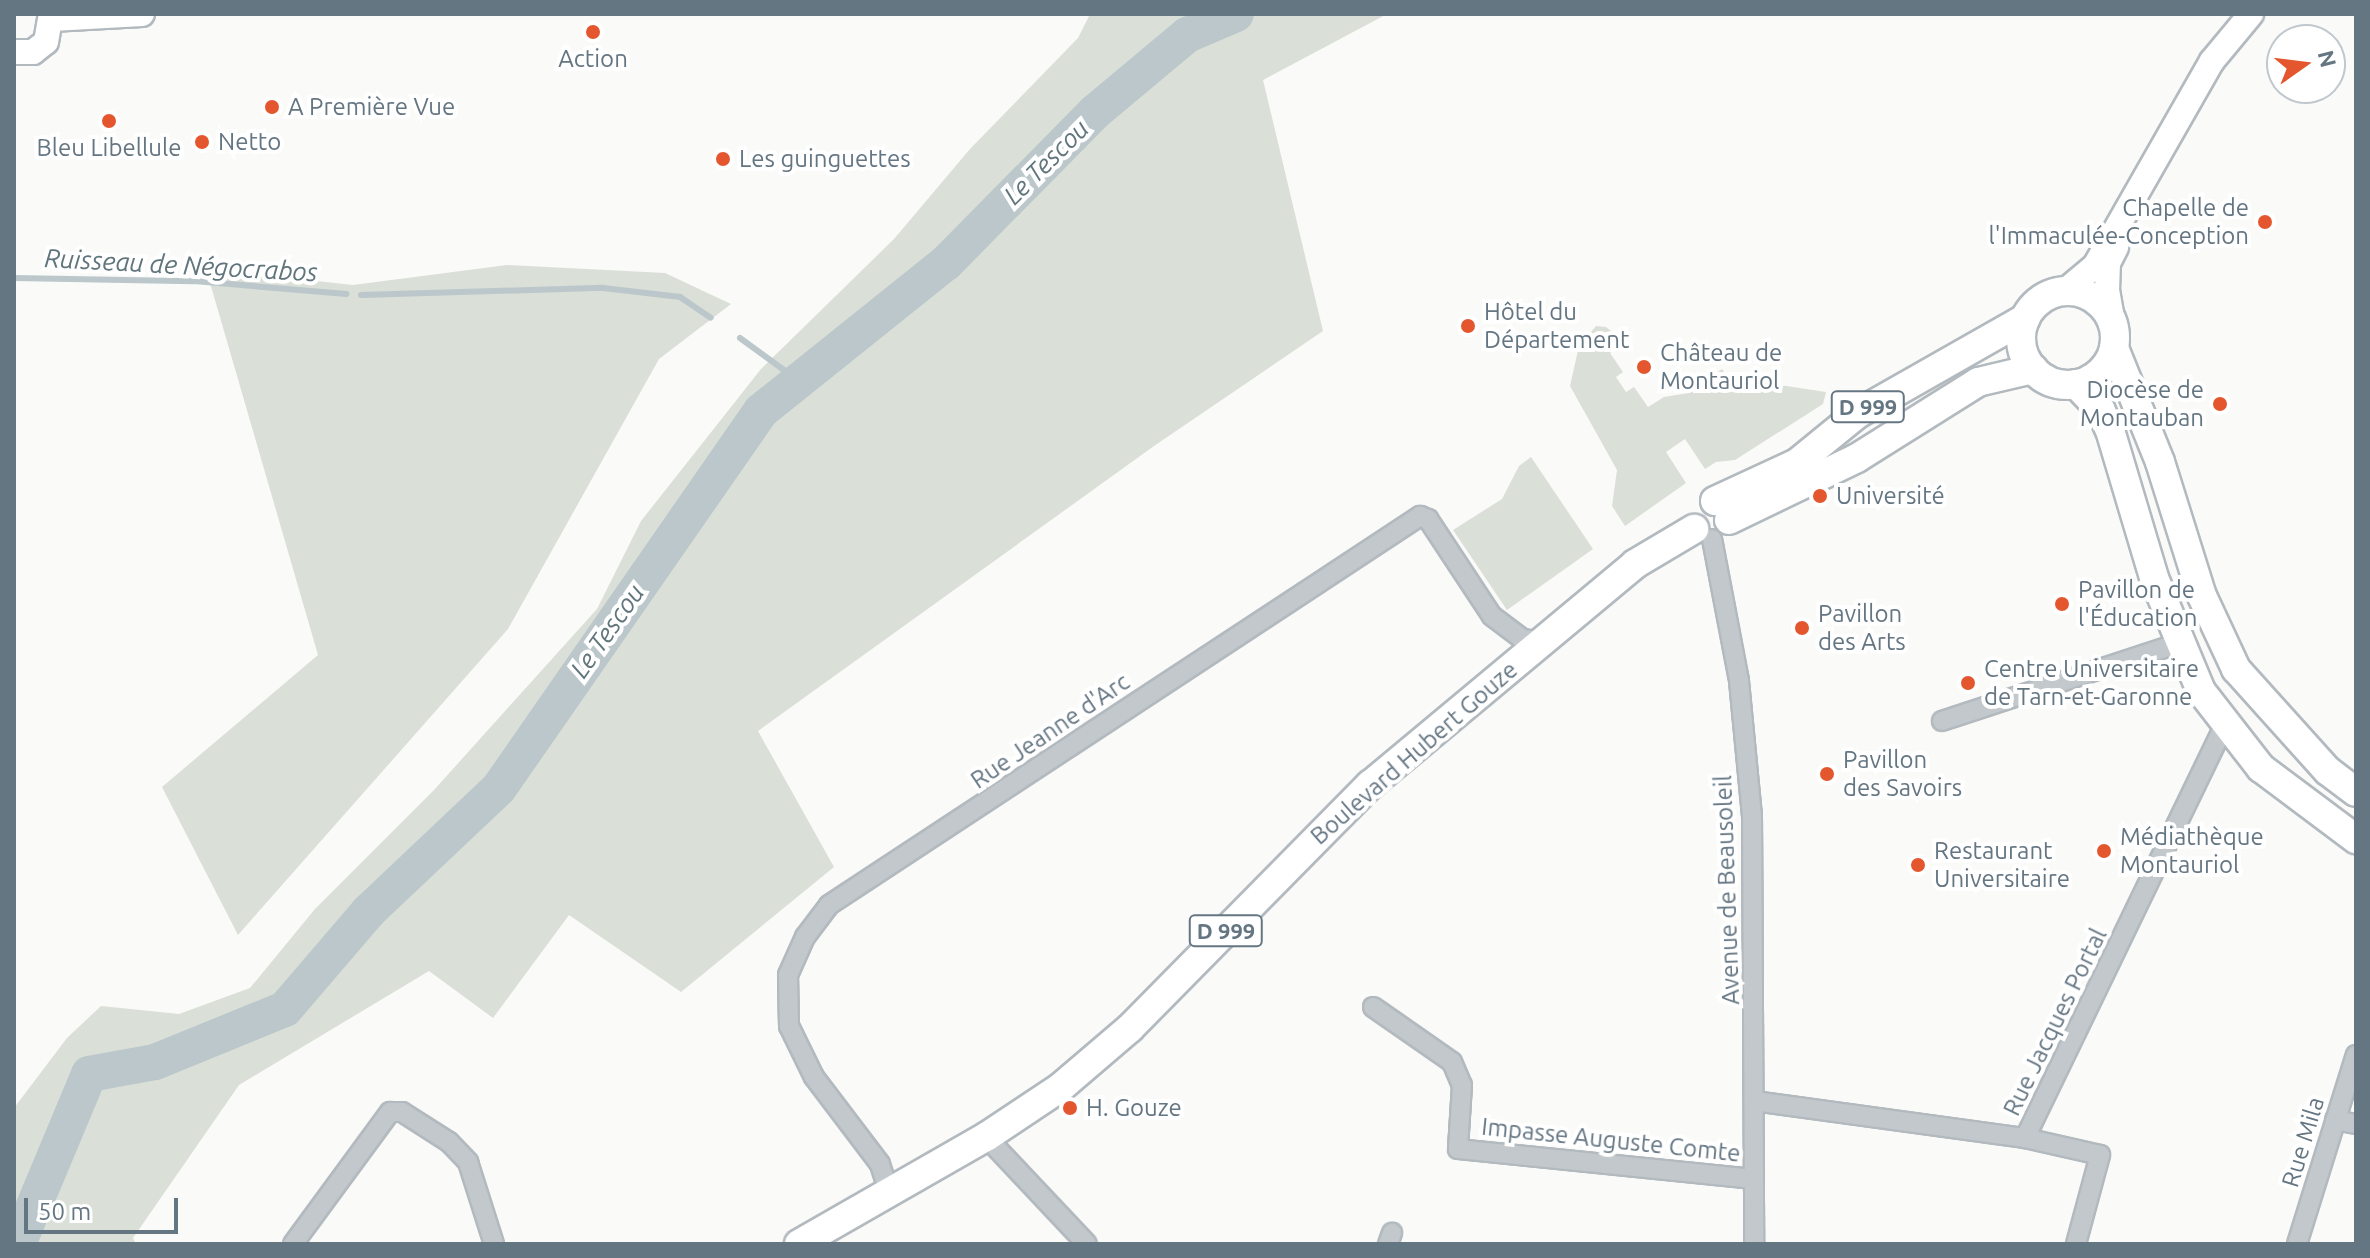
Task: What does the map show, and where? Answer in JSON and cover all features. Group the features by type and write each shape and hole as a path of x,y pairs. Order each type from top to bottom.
{"main road":[{"path":"14,52 40,48 50,35 52,16 142,14"},
{"path":"2251,14 2212,61 2095,266 2065,291 2042,299 2026,318 2022,345 2033,369 2045,379 2076,384 2091,397 2110,430 2140,539 2179,643 2201,691 2261,768 2356,839"},
{"path":"2076,384 2107,365 2114,336 2108,263 2156,161"},
{"path":"2065,291 2090,296 2114,336 2224,646 2267,707 2328,771 2356,792"},
{"name":"Boulevard Hubert Gouze","path":"1712,522 1797,463 1857,414 1965,348 2026,318"},
{"name":"Boulevard Hubert Gouze","path":"799,1244 986,1137 1061,1087 1130,1028 1370,785 1635,564 1712,522 1857,458 1978,382 2033,369"}],"street":[{"name":"Rue Jeanne d'Arc","path":"889,1192 880,1164 814,1077 789,1026 788,975 805,937 829,905 1420,516 1428,519 1492,616 1523,639 1542,642"},
{"name":"Avenue de Beausoleil","path":"1712,522 1739,681 1752,815 1754,1244"},
{"path":"1942,721 2179,643"},
{"name":"Rue Jacques Portal","path":"1754,1101 2025,1138 2225,724"},
{"name":"Impasse Auguste Comte","path":"1373,1007 1452,1062 1462,1085 1458,1149 1752,1179"},
{"name":"Rue Mila","path":"2297,1244 2356,1055"},
{"path":"293,1244 390,1112 415,1117 468,1162 494,1244"},
{"path":"2335,1120 2356,1124"},
{"path":"986,1137 1087,1244"},
{"path":"2025,1138 2100,1155 2076,1244"}],"shaded area":[{"path":"1090,14 1387,14 1263,80 1323,331 1154,446 758,731 834,867 681,992 569,915 493,1018 429,971 239,1085 133,1238 136,1244 14,1244 14,1108 67,1038 101,1006 179,1014 250,988 315,909 434,790 597,609 641,521 761,369 894,239 970,149 1078,38"},
{"path":"507,265 665,273 731,304 659,359 508,629 238,935 162,787 318,655 206,269 353,285"},
{"path":"1596,326 1606,327 1625,342 1610,353 1623,372 1616,377 1626,392 1634,387 1648,407 1664,397 1689,393 1722,369 1728,377 1826,392 1823,404 1735,460 1716,462 1705,469 1685,439 1666,452 1686,483 1625,526 1612,506 1617,470 1570,386 1579,346"},
{"path":"1531,457 1593,549 1507,610 1453,530 1502,499 1519,466"}],"waterway":[{"name":"Le Tescou","path":"18,1244 89,1074 155,1062 285,1009 369,911 499,788 761,411 946,263 1095,112 1187,35 1236,14"},
{"name":"Ruisseau de Négocrabos","path":"14,278 194,281 346,294"},
{"name":"Ruisseau de Négocrabos","path":"361,295 603,288 680,297 711,318"},
{"name":"Ruisseau de Négocrabos","path":"740,338 799,381"}],"place":[{"name":"Action","path":"593,32"},
{"name":"A Première Vue","path":"272,107"},
{"name":"Bleu Libellule","path":"109,121"},
{"name":"Netto","path":"202,142"},
{"name":"Les guinguettes","path":"723,159"},
{"name":"Chapelle de l'Immaculée-Conception","path":"2265,222"},
{"name":"Hôtel du Département","path":"1468,326"},
{"name":"Château de Montauriol","path":"1644,367"},
{"name":"Diocèse de Montauban","path":"2220,404"},
{"name":"Université","path":"1820,496"},
{"name":"Pavillon de l'Éducation","path":"2062,604"},
{"name":"Pavillon des Arts","path":"1802,628"},
{"name":"Centre Universitaire de Tarn-et-Garonne","path":"1968,683"},
{"name":"Pavillon des Savoirs","path":"1827,774"},
{"name":"Médiathèque Montauriol","path":"2104,851"},
{"name":"Restaurant Universitaire","path":"1918,865"},
{"name":"H. Gouze","path":"1070,1108"}]}
